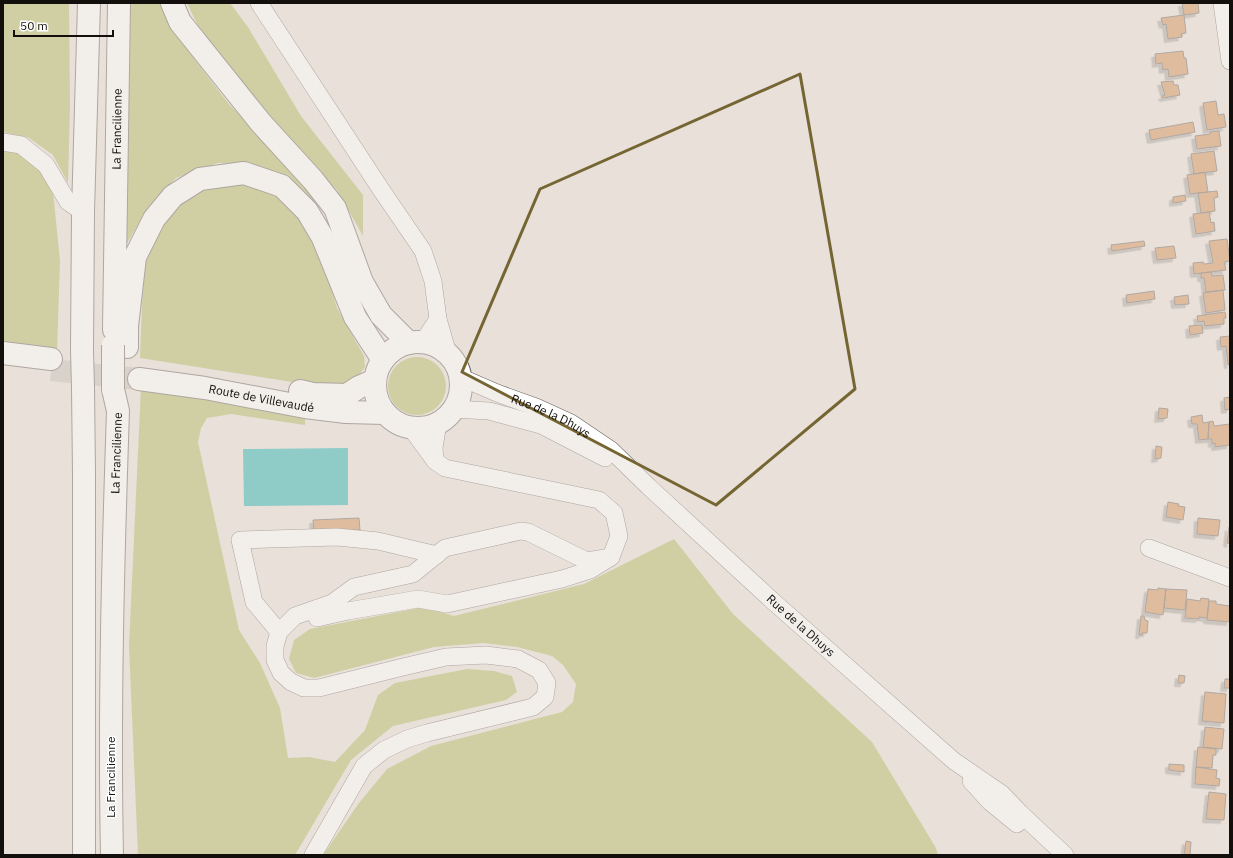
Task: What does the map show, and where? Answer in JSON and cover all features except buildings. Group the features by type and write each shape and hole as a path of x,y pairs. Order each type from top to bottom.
{"main road":[{"name":"La Francilienne","path":"119,3 120,346"},
{"path":"172,3 180,22 261,123 313,180 335,208 362,282 381,315 416,342"},
{"path":"84,855 82,350 83,212 88,5"},
{"path":"130,382 120,346 127,326 135,257 154,219 173,196 200,178 244,173 282,186 307,211 323,238 355,316 383,360"},
{"path":"416,342 437,346 448,354 456,365 460,377 461,388 458,399 446,416 424,427 410,427 396,422 385,413 375,392 375,380 377,369 390,352 399,346 416,342"},
{"path":"3,354 51,364 3,366"},
{"name":"Route de Villevaudé","path":"130,382 202,376 280,387 313,394 347,395 359,387 375,380"},
{"name":"La Francilienne","path":"112,855 110,793 112,590 118,411 130,382"},
{"name":"Route de Villevaudé","path":"130,382 205,388 305,407 346,412 385,413"}],"street":[{"path":"260,3 375,181 423,251 433,281 438,319 448,354"},
{"path":"1222,3 1230,61"},
{"path":"3,142 20,145 46,165 68,202 83,212"},
{"path":"416,342 438,319"},
{"name":"Rue de la Dhuys","path":"460,377 497,393 536,407 571,423 611,450 649,488 776,604 954,761 1002,794 1065,855"},
{"name":"Rue de la Dhuys","path":"446,416 489,411 540,425 600,454 649,488"},
{"path":"435,461 434,448 446,416"},
{"path":"313,855 364,766 384,750 407,739 427,733 533,707 545,697 547,683 539,670 518,659 486,655 446,657 403,666 319,688 304,688 291,682 281,673 275,660 275,646 283,629 295,616 332,604 418,599 448,604 562,579 590,570 611,557 619,536 614,513 599,500 445,468 435,461 410,427"},
{"path":"344,604 354,587 413,574 445,548 521,531 528,532 587,561 611,557"},
{"path":"283,629 254,602 240,540 337,537 378,541 437,555"},
{"path":"1149,548 1230,578"},
{"name":"Rue de la Dhuys","path":"954,761 990,802 1013,819 1052,855"}],"highlighted area":[{"path":"800,74 855,389 716,505 462,372 540,189"}],"green space":[{"path":"3,3 69,3 70,107 68,183 53,155 29,138 3,132"},
{"path":"129,3 161,3 179,39 228,103 270,146 301,181 319,206 298,188 261,166 218,163 176,178 148,207 126,245"},
{"path":"187,3 230,3 248,27 301,116 363,195 363,236 337,190 284,134 199,28"},
{"path":"3,149 19,153 40,170 53,191 60,261 57,351 3,346"},
{"path":"253,183 285,197 304,219 329,281 337,308 364,356 365,367 350,383 324,387 140,358 142,303 146,255 163,218 192,193 221,184"},
{"path":"411,357 423,357 438,365 446,380 446,392 438,407 423,415 411,415 396,407 388,392 388,380 396,365"},
{"path":"141,387 305,415 305,425 231,414 207,418 201,428 198,442 239,630 260,663 280,708 288,758 309,757 335,762 365,730 378,695 395,683 467,669 494,671 512,676 517,692 506,700 393,726 351,760 295,855 138,855 129,646"},
{"path":"674,539 733,614 872,742 936,848 938,855 323,855 359,803 387,769 431,746 562,712 573,702 576,684 563,665 552,656 517,647 484,643 434,647 314,678 296,673 289,659 294,640 310,629 424,607 454,616 584,584"}],"water":[{"path":"348,448 348,505 244,506 243,449"}],"tunnel":[{"path":"51,370 139,379"}]}
